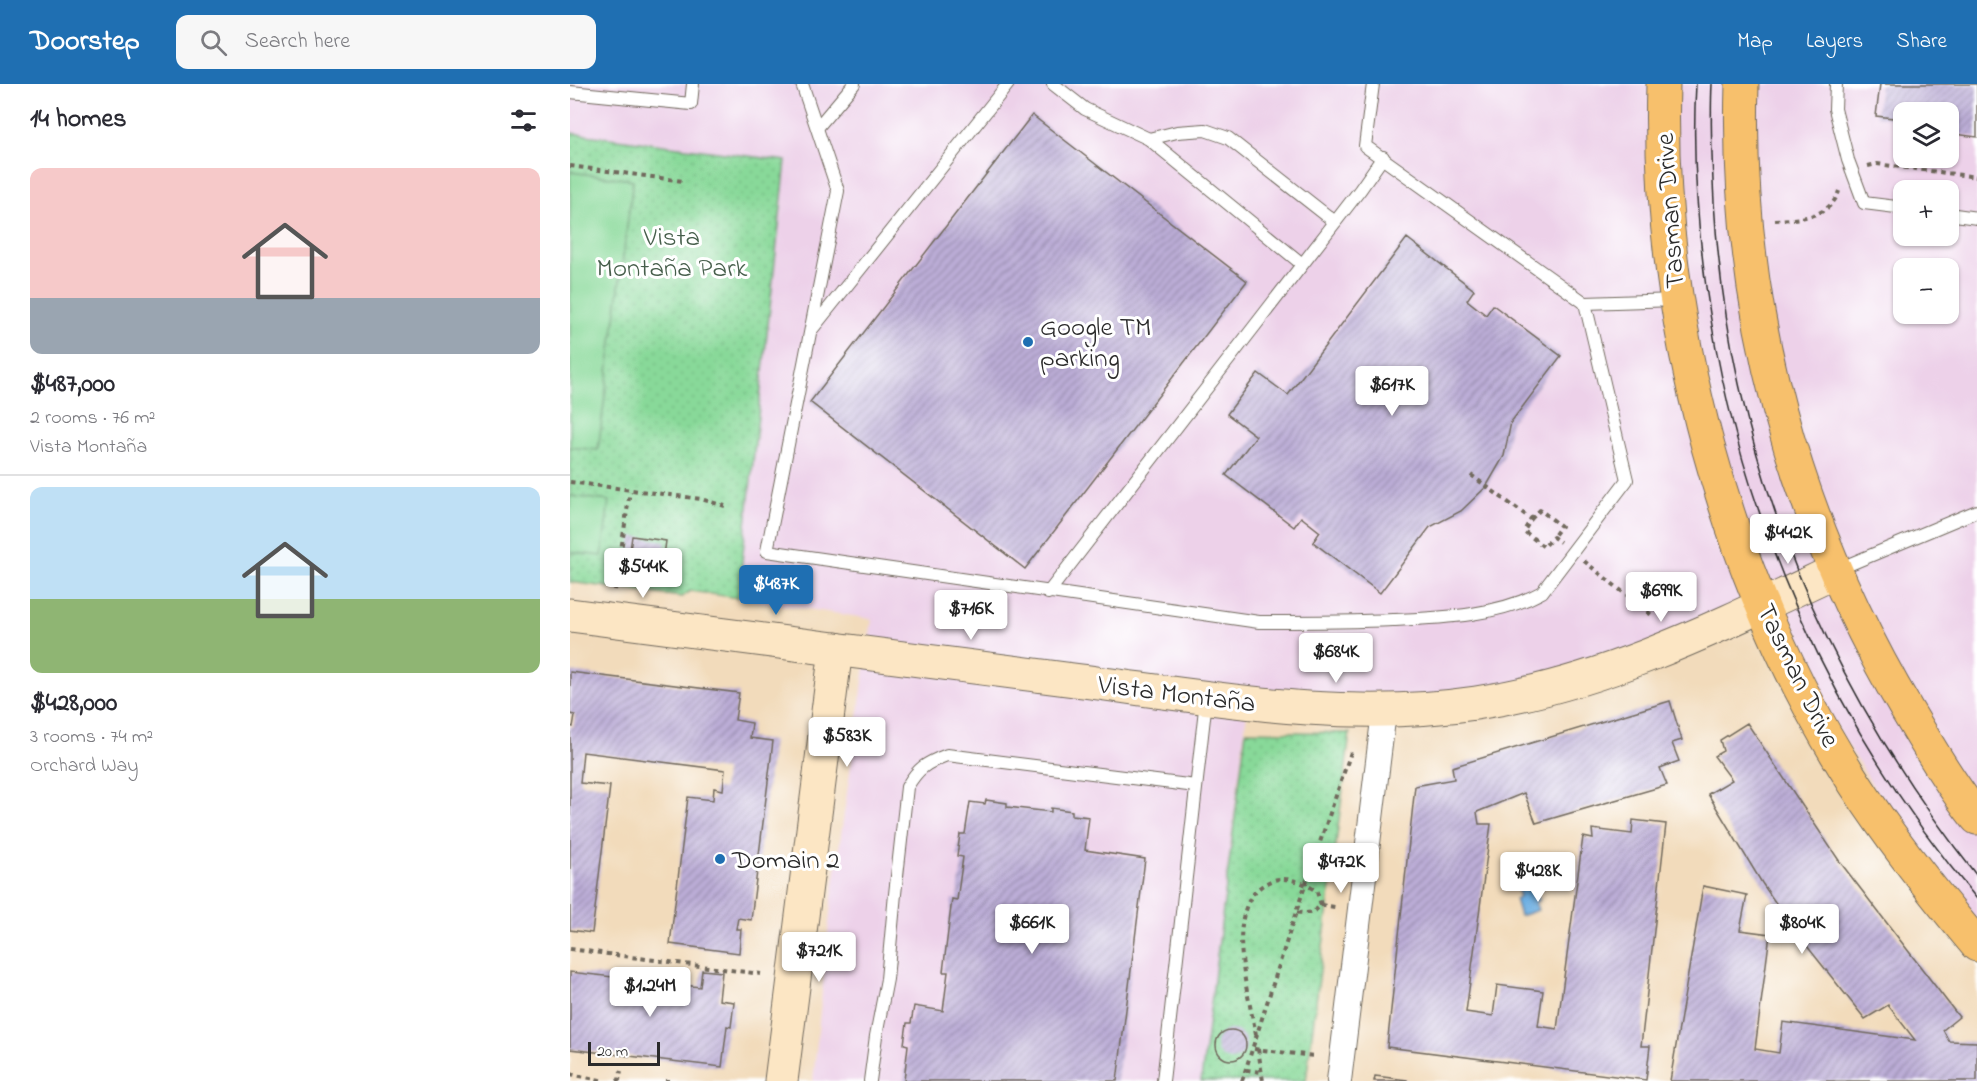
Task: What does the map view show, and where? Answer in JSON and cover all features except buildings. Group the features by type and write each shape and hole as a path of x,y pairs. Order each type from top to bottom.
{"main road":[{"name":"Tasman Drive","path":"1663,84 1662,133 1666,213 1676,300 1704,431 1723,495 1763,605 1816,718 1855,784 1920,875 1977,945"},
{"path":"1742,84 1740,134 1744,208 1764,350 1782,424 1835,571 1890,682 1955,790 1977,819"},
{"name":"Vista Montaña","path":"570,615 1206,699 1384,712 1474,703 1526,694 1575,681 1673,646 1835,571"},
{"path":"781,1081 836,649"}],"street":[{"path":"1339,1081 1384,712"}],"lane":[{"path":"570,92 691,104 693,84"},
{"path":"802,84 838,191 767,551 1259,622 1429,619 1524,602 1542,592 1627,480 1585,303"},
{"path":"817,128 854,84"},
{"path":"810,331 1008,84"},
{"path":"1053,84 1085,109 1149,139 1302,264"},
{"path":"1373,84 1365,146 1423,189 1585,303 1676,300"},
{"path":"1836,84 1835,109 1848,160 1864,203 1893,207"},
{"path":"1149,139 1177,132 1205,130 1228,138 1335,222"},
{"path":"1048,593 1383,158"},
{"path":"1959,216 1977,218"},
{"path":"1835,571 1977,511"},
{"path":"1163,1081 1206,699"},
{"path":"870,1081 887,980 907,787 915,774 928,762 947,755 1196,786"}],"path":[{"path":"570,166 683,181"},
{"path":"570,482 701,498 725,506"},
{"path":"615,590 630,491"},
{"path":"1531,519 1540,510 1561,526 1553,537"},
{"path":"1256,1036 1351,752"},
{"path":"1263,1081 1240,943 1242,918 1251,896 1264,884 1277,879 1305,885 1317,892 1320,904"},
{"path":"1320,904 1335,908"},
{"path":"1296,912 1311,913 1320,904"},
{"path":"570,949 761,974"},
{"path":"1256,1049 1314,1056"},
{"path":"1242,1081 1256,1049"},
{"path":"1246,1070 1262,1072"},
{"path":"617,1081 620,1080 621,1071"},
{"path":"570,1074 605,1081"}],"shaded area":[{"path":"570,84 1977,84 1977,943 1954,919 1763,606 1497,700 1248,704 1201,1081 813,1081 831,904 872,619 738,598 786,162 570,133"}],"green space":[{"name":"Vista Montaña Park","path":"570,133 786,161 738,598 690,591 682,597 570,582"},
{"path":"570,172 633,180 598,450 570,447"},
{"path":"570,496 609,501 602,556 570,552"},
{"path":"1246,731 1350,733 1306,1081 1201,1081"}],"water":[{"path":"1538,862 1542,876 1538,878 1542,888 1536,890 1539,900 1535,902 1538,910 1520,916 1515,899 1520,896 1515,884 1521,881 1518,869"}],"tram line":[{"path":"1696,84 1696,186 1706,287 1721,371 1741,453 1767,534 1798,612 1835,688 1877,762 1925,832 1977,899"},
{"path":"1712,84 1714,202 1723,295 1739,386 1763,474 1793,560 1829,642 1872,723 1922,801 1977,876"}],"place":[{"name":"Google TM parking","path":"1028,342"},
{"name":"Domain 2","path":"720,859"}]}
